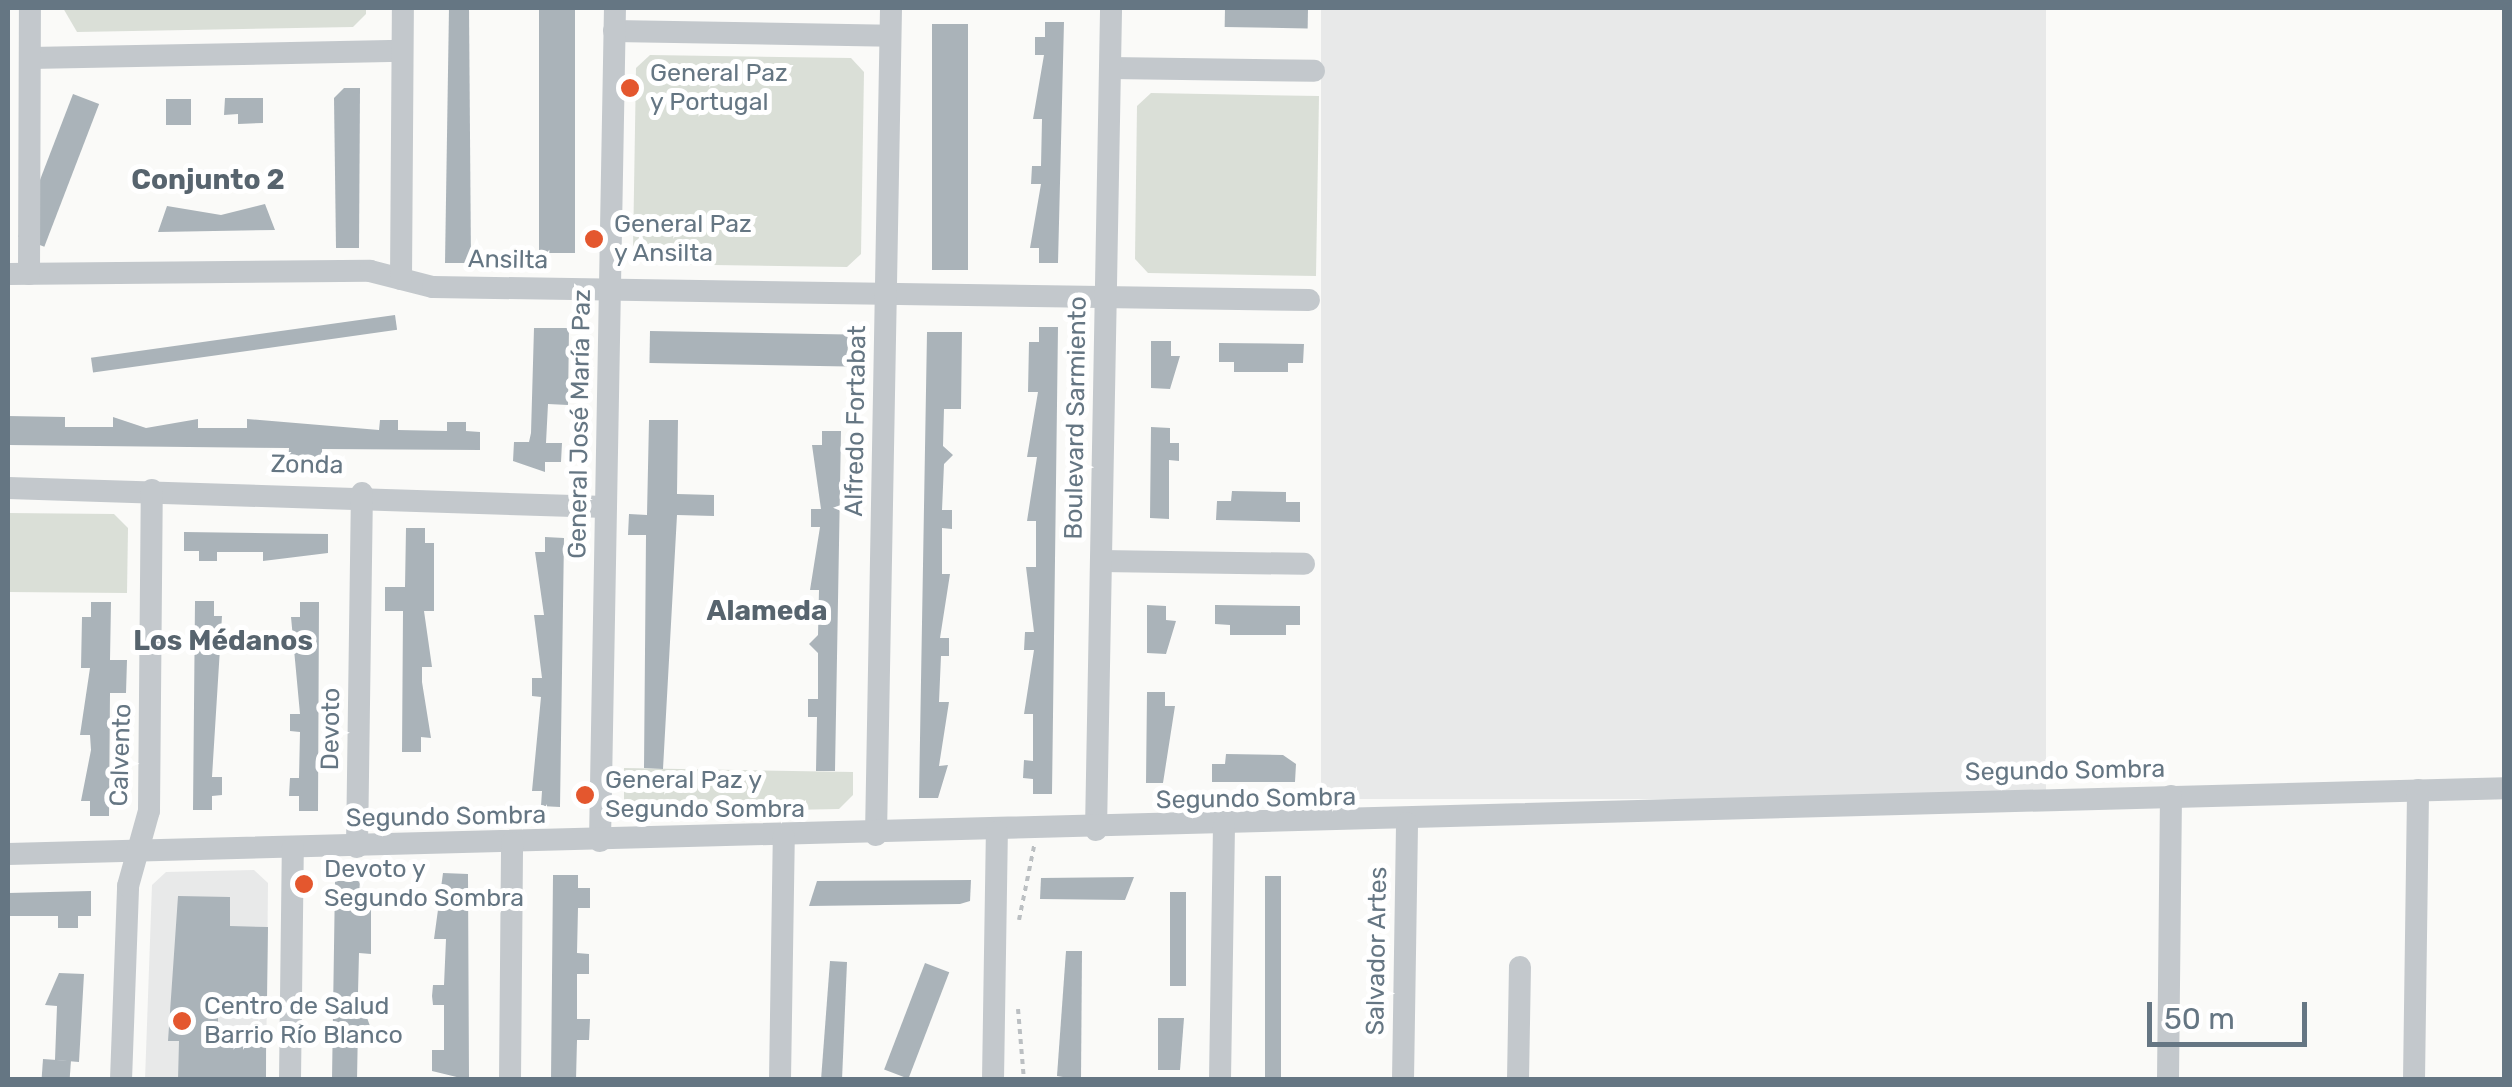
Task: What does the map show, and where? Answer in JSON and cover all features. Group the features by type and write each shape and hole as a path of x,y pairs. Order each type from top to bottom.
{"street":[{"path":"18,274 30,8"},
{"path":"402,279 403,8"},
{"name":"Alfredo Fortabat","path":"876,835 891,8"},
{"name":"Boulevard Sarmiento","path":"1096,830 1111,8"},
{"path":"615,19 890,36"},
{"name":"General José María Paz","path":"600,841 615,19"},
{"path":"30,58 402,51"},
{"path":"1110,68 1314,71"},
{"name":"Ansilta","path":"18,274 370,271 402,279 610,290 1309,300"},
{"name":"Zonda","path":"8,488 362,493 606,507"},
{"name":"Calvento","path":"121,1080 128,886 149,811 152,490"},
{"name":"Devoto","path":"357,846 362,493"},
{"path":"1101,561 1304,564"},
{"name":"Segundo Sombra","path":"8,854 1407,823 1501,811 2504,788"},
{"path":"2414,1080 2418,790"},
{"path":"2168,1080 2171,796"},
{"name":"Salvador Artes","path":"1403,1080 1407,823"},
{"path":"1220,1080 1224,827"},
{"path":"993,1080 997,832"},
{"path":"780,1080 784,837"},
{"path":"510,1080 512,843"},
{"path":"290,1080 293,848"},
{"path":"1518,1080 1520,967"}],"path":[{"path":"1018,928 1033,832"},
{"path":"1017,992 1024,1080"}],"shaded area":[{"path":"63,8 366,8 366,14 353,27 77,32"},
{"path":"1321,8 2046,8 2046,799 1321,799"},
{"path":"650,55 851,58 864,72 861,254 847,267 646,264 633,250 636,68"},
{"path":"1151,93 1319,96 1316,276 1148,273 1135,259 1137,106"},
{"path":"8,513 114,514 128,528 127,593 8,592"},
{"path":"624,768 853,772 853,795 839,809 638,813 624,800"},
{"path":"254,870 268,883 266,1079 145,1080 152,885 166,872"}],"building":[{"path":"449,8 469,8 471,263 445,263"},
{"path":"539,8 575,8 575,253 539,253"},
{"path":"1225,8 1308,9 1308,28 1225,27"},
{"path":"1045,22 1064,22 1058,263 1039,263 1039,248 1030,248 1041,184 1031,184 1032,166 1041,166 1042,119 1033,119 1044,55 1035,55 1035,37 1045,37"},
{"path":"932,24 968,24 968,270 932,270"},
{"path":"344,88 360,88 359,248 336,248 334,98"},
{"path":"73,94 99,104 44,247 18,237"},
{"path":"225,98 263,98 263,123 238,124 238,114 224,115"},
{"path":"166,99 191,99 191,125 166,125"},
{"path":"265,204 275,230 158,232 167,206 221,215"},
{"path":"395,315 397,330 93,373 91,358"},
{"path":"1039,327 1058,327 1052,794 1033,794 1033,779 1023,778 1024,760 1033,761 1033,714 1024,714 1034,650 1024,650 1025,632 1034,632 1026,567 1036,567 1036,521 1027,521 1037,457 1027,457 1038,392 1028,392 1029,342 1039,342"},
{"path":"534,328 569,328 568,405 548,404 546,443 562,443 561,462 545,462 545,472 513,461 514,442 529,442 531,433"},
{"path":"650,331 848,334 847,366 649,363"},
{"path":"927,332 962,332 961,409 944,409 943,446 953,455 944,464 942,510 952,510 952,529 942,528 942,574 950,574 940,638 949,638 949,656 941,656 939,702 949,702 939,766 948,765 938,798 919,798"},
{"path":"1151,341 1171,341 1171,356 1180,356 1170,389 1151,388"},
{"path":"1219,343 1304,344 1303,363 1288,363 1288,372 1234,372 1234,362 1219,362"},
{"path":"8,416 65,417 65,427 113,427 113,417 146,428 198,419 198,428 247,428 247,419 379,430 380,420 398,420 398,430 447,431 447,422 466,422 466,431 480,432 480,450 322,449 322,469 298,469 288,465 289,448 8,445"},
{"path":"649,420 678,420 677,494 714,495 714,516 677,515 663,769 644,768 646,535 628,535 629,514 647,515"},
{"path":"1151,427 1170,428 1170,443 1179,443 1179,461 1169,460 1169,519 1150,518"},
{"path":"822,431 841,431 835,771 816,771 817,717 808,717 808,699 818,699 818,653 809,644 818,635 819,590 810,590 820,527 811,527 811,509 821,509 812,445 822,445"},
{"path":"1232,491 1286,492 1286,502 1300,502 1300,522 1216,520 1217,501 1231,501"},
{"path":"406,528 425,528 425,543 434,543 434,611 424,611 432,667 422,667 431,738 421,737 421,752 402,752 403,611 385,611 385,587 405,587"},
{"path":"184,532 328,534 328,553 263,561 263,552 217,552 217,561 199,561 199,551 184,551"},
{"path":"545,537 564,538 560,807 541,806 542,791 532,791 541,697 532,696 532,678 542,678 534,615 544,615 535,552 545,552"},
{"path":"195,601 214,601 214,616 222,616 212,777 222,777 222,795 212,796 212,810 193,810"},
{"path":"91,602 111,602 110,660 127,660 126,693 110,693 109,816 90,816 90,801 81,801 91,750 90,735 80,735 90,668 81,668 82,617 91,617"},
{"path":"300,602 319,602 318,811 299,811 299,796 289,796 290,778 299,778 300,732 290,731 290,714 300,714 291,617 300,617"},
{"path":"1147,605 1166,606 1166,620 1176,621 1166,654 1147,653"},
{"path":"1215,605 1300,606 1300,625 1286,625 1286,635 1230,635 1230,625 1215,624"},
{"path":"1147,692 1165,692 1165,706 1175,706 1163,783 1146,783"},
{"path":"1226,754 1283,755 1296,764 1295,782 1212,782 1212,764 1225,764"},
{"path":"443,873 468,874 469,1080 432,1071 432,1050 444,1050 444,1005 433,1005 432,996 433,985 444,985 446,939 434,939"},
{"path":"553,875 578,875 578,888 590,888 590,908 578,908 577,953 589,954 589,974 577,974 577,1019 590,1019 589,1040 577,1040 576,1080 551,1080"},
{"path":"1265,876 1281,876 1281,1080 1265,1080"},
{"path":"1134,877 1125,900 1040,899 1041,878"},
{"path":"971,880 970,901 960,904 809,906 817,881"},
{"path":"335,881 360,881 359,894 371,894 371,954 359,953 358,993 370,1026 358,1026 357,1080 332,1079"},
{"path":"91,891 91,916 78,916 78,928 58,928 58,916 8,916 8,893"},
{"path":"1170,892 1186,892 1186,986 1170,986"},
{"path":"178,896 230,897 230,926 268,927 267,1000 218,999 218,1031 266,1031 266,1079 178,1080 179,1041 168,1041"},
{"path":"1066,951 1082,951 1081,1080 1057,1076"},
{"path":"830,961 847,962 842,1080 821,1080"},
{"path":"925,963 949,972 908,1079 884,1069"},
{"path":"59,973 84,974 79,1062 55,1060 57,1006 45,1005"},
{"path":"1158,1018 1184,1018 1180,1070 1158,1070"},
{"path":"43,1059 71,1061 70,1080 42,1080"}],"place":[{"name":"General Paz y Portugal","path":"630,88"},
{"name":"General Paz y Ansilta","path":"594,239"},
{"name":"General Paz y Segundo Sombra","path":"585,795"},
{"name":"Devoto y Segundo Sombra","path":"304,884"},
{"name":"Centro de Salud Barrio Río Blanco","path":"182,1021"}],"district":[{"name":"Conjunto 2","path":"208,180"},
{"name":"Alameda","path":"767,611"},
{"name":"Los Médanos","path":"223,641"}]}
